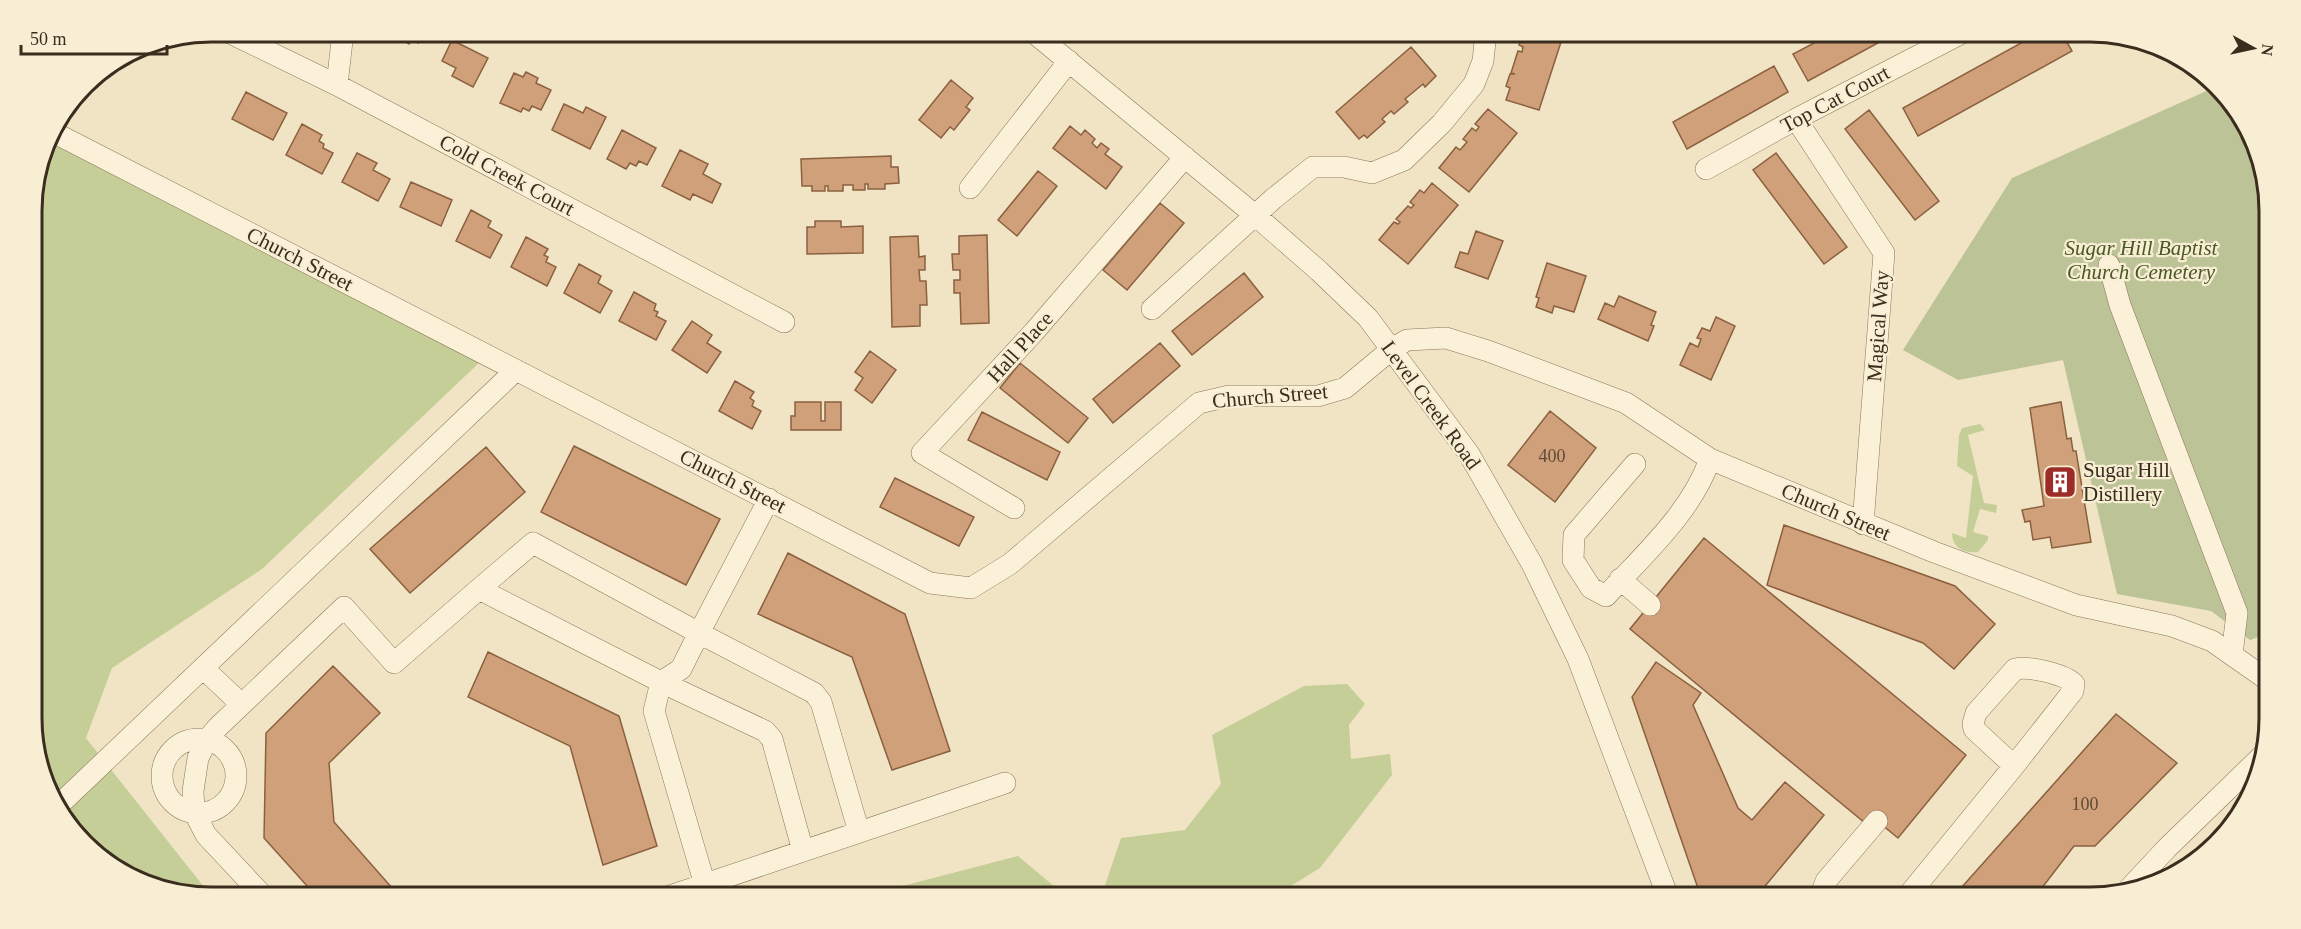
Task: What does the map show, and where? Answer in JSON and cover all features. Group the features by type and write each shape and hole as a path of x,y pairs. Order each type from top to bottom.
{"street":[{"name":"Cold Creek Court","path":"249,42 337,85 784,322"},
{"path":"337,85 342,42"},
{"name":"Level Creek Road","path":"1046,42 1256,216 1368,318 1400,344 1469,453 1532,564 1578,659 1664,887"},
{"path":"1152,309 1313,167 1344,167 1372,173 1404,160 1450,115 1474,84 1483,61 1485,42"},
{"name":"Top Cat Court","path":"1706,169 1796,119 1945,42"},
{"path":"970,188 1070,61"},
{"name":"Magical Way","path":"1796,119 1884,253 1863,524"},
{"name":"Church Street","path":"59,135 769,499 930,584 972,588 1010,564 1199,403 1229,396 1317,396 1345,388 1400,344 1446,338 1488,351 1626,403 1710,459 1863,524 2076,605 2172,626 2212,641 2259,674"},
{"name":"Hall Place","path":"1014,508 922,453 1033,333 1185,157"},
{"path":"2109,264 2120,305 2237,613 2232,655"},
{"path":"63,801 516,370"},
{"path":"1635,464 1574,535 1573,560 1591,588 1606,596 1687,505 1705,474 1710,459"},
{"path":"705,885 654,711 661,682 681,669 769,499"},
{"path":"255,887 206,835 194,812 193,791 198,758 207,740 240,703 344,607 394,663 533,543 814,693 822,702 859,832"},
{"path":"1620,579 1650,605"},
{"path":"479,589 661,682 765,731 772,739 803,851"},
{"path":"203,668 240,703"},
{"path":"1915,887 2014,766 2073,691 2074,684 2068,679 2027,668 2015,669 1976,713 1974,729 2014,766"},
{"path":"207,740 222,747 232,758 237,771 234,789 228,802 213,810 194,812 175,806 164,792 160,776 163,764 182,742 207,740"},
{"path":"2137,880 2252,766"},
{"path":"699,887 1005,783"},
{"path":"1824,887 1826,881 1877,821"}],"green space":[{"name":"Sugar Hill Baptist Church Cemetery","path":"2209,90 2236,127 2253,167 2258,189 2259,211 2259,637 2250,640 2211,611 2117,594 2063,360 1958,380 1903,350 2012,178"},
{"path":"59,136 481,361 262,569 112,668 86,738 204,887 178,884 136,870 117,859 100,845 70,812 59,793 45,751 42,718 42,200 48,167"},
{"path":"1980,424 1985,430 1968,435 1984,503 1997,505 1996,513 1980,509 1973,532 1988,536 1988,540 1978,552 1973,552 1963,551 1956,546 1952,533 1966,538 1973,476 1957,466 1959,435 1962,428"},
{"path":"1347,684 1365,704 1349,725 1351,759 1390,754 1392,775 1320,868 1289,887 1104,887 1121,838 1185,830 1221,784 1212,735 1304,686"},
{"path":"1018,856 1055,887 899,887"}],"building":[{"path":"451,42 456,42 488,58 473,87 452,76 456,68 442,61"},
{"path":"1520,42 1561,42 1539,110 1506,100 1510,88 1506,86 1510,74 1515,74 1511,73 1518,51 1522,52 1523,47 1519,45"},
{"path":"1816,42 1880,42 1808,81 1793,54"},
{"path":"2023,42 2067,42 2072,51 1918,136 1903,108"},
{"path":"1411,47 1436,76 1425,87 1423,84 1405,99 1408,102 1394,114 1391,111 1382,119 1385,122 1367,138 1364,135 1359,139 1336,112"},
{"path":"1774,66 1788,92 1687,149 1673,122"},
{"path":"526,72 538,78 536,83 551,90 541,110 532,106 529,111 523,108 521,112 500,103 514,73 523,77"},
{"path":"951,80 973,98 966,107 970,110 954,130 950,127 941,138 919,120"},
{"path":"246,92 287,113 273,140 232,119"},
{"path":"564,104 583,113 586,107 606,117 590,149 552,130"},
{"path":"1488,109 1517,133 1469,192 1439,168 1456,147 1460,150 1467,142 1463,139 1472,128 1476,131 1479,127 1475,124"},
{"path":"1869,110 1939,201 1915,220 1845,129"},
{"path":"302,124 322,135 319,141 324,144 323,148 333,153 322,174 286,155"},
{"path":"1070,126 1081,135 1085,130 1095,139 1092,143 1097,148 1101,143 1109,149 1105,154 1122,167 1106,189 1053,148"},
{"path":"622,130 656,148 647,165 639,161 636,166 630,163 626,169 607,159"},
{"path":"680,150 708,164 703,174 721,184 712,203 693,194 690,200 662,186"},
{"path":"357,153 377,163 373,170 390,179 378,201 342,182"},
{"path":"1776,153 1847,247 1824,264 1753,170"},
{"path":"891,156 891,167 898,167 899,183 885,184 885,189 868,189 868,184 865,184 865,190 853,190 853,185 843,185 843,191 828,191 828,186 825,186 825,191 812,191 812,186 802,186 801,159"},
{"path":"1038,171 1057,186 1017,236 998,220"},
{"path":"411,182 452,200 441,226 400,207"},
{"path":"1432,183 1458,205 1408,264 1379,240 1394,222 1398,224 1400,222 1396,219 1408,206 1411,208 1414,205 1410,202 1420,190 1424,193"},
{"path":"1160,203 1184,223 1127,290 1103,270"},
{"path":"471,210 491,221 488,227 502,235 490,258 456,241"},
{"path":"815,221 841,221 841,227 863,226 863,253 807,254 807,227 815,227"},
{"path":"1476,231 1503,241 1488,279 1455,267 1460,252 1468,254"},
{"path":"987,235 989,323 961,324 960,293 954,293 954,280 960,280 960,270 953,270 952,254 959,254 959,236"},
{"path":"918,236 919,257 925,256 925,270 919,270 920,281 926,281 927,305 920,305 920,326 892,327 890,237"},
{"path":"526,237 548,249 544,255 548,257 546,262 556,267 547,286 511,267"},
{"path":"1547,263 1586,276 1574,312 1554,306 1552,313 1536,307 1539,298 1536,297"},
{"path":"579,264 601,276 598,283 612,291 600,313 564,293"},
{"path":"1244,273 1263,297 1192,355 1172,331"},
{"path":"634,292 656,304 654,310 658,312 656,316 666,321 656,340 619,321"},
{"path":"1619,296 1656,312 1648,341 1598,319 1605,303 1614,307"},
{"path":"1716,317 1735,326 1711,380 1680,365 1690,343 1698,347 1701,339 1697,338 1702,328 1710,331"},
{"path":"692,321 712,335 707,343 721,352 707,373 672,350"},
{"path":"1160,343 1180,366 1113,423 1093,399"},
{"path":"870,351 896,370 872,403 855,390 863,378 855,372"},
{"path":"1020,363 1088,418 1068,443 1000,388"},
{"path":"735,381 754,392 750,398 754,401 752,406 761,411 752,429 719,411"},
{"path":"795,402 821,402 821,421 825,421 825,402 841,402 841,430 791,430 791,416 795,416"},
{"name":"Sugar Hill Distillery","path":"2061,402 2067,439 2071,438 2073,451 2076,451 2091,542 2052,548 2050,537 2033,540 2030,521 2025,522 2022,510 2044,506 2030,408"},
{"path":"1550,411 1596,448 1555,502 1508,465"},
{"path":"982,412 1060,452 1047,480 968,440"},
{"path":"574,446 720,519 686,585 541,512"},
{"path":"486,447 525,492 410,593 370,549"},
{"path":"895,478 974,517 959,546 880,507"},
{"path":"1784,525 1955,586 1995,624 1954,669 1923,643 1767,585"},
{"path":"1704,538 1966,755 1898,838 1871,816 1865,823 1630,629"},
{"path":"788,553 905,614 950,751 892,770 852,657 758,614"},
{"path":"488,652 619,716 657,846 603,865 570,746 468,697"},
{"path":"1656,662 1701,693 1693,705 1738,808 1752,820 1785,782 1824,815 1764,887 1698,887 1632,697"},
{"path":"333,666 380,713 329,763 334,822 391,887 308,887 264,838 266,733"},
{"path":"2116,714 2177,763 2095,846 2074,846 2043,887 1962,887"}],"place":[{"name":"Sugar Hill Distillery","path":"2060,482"}]}
